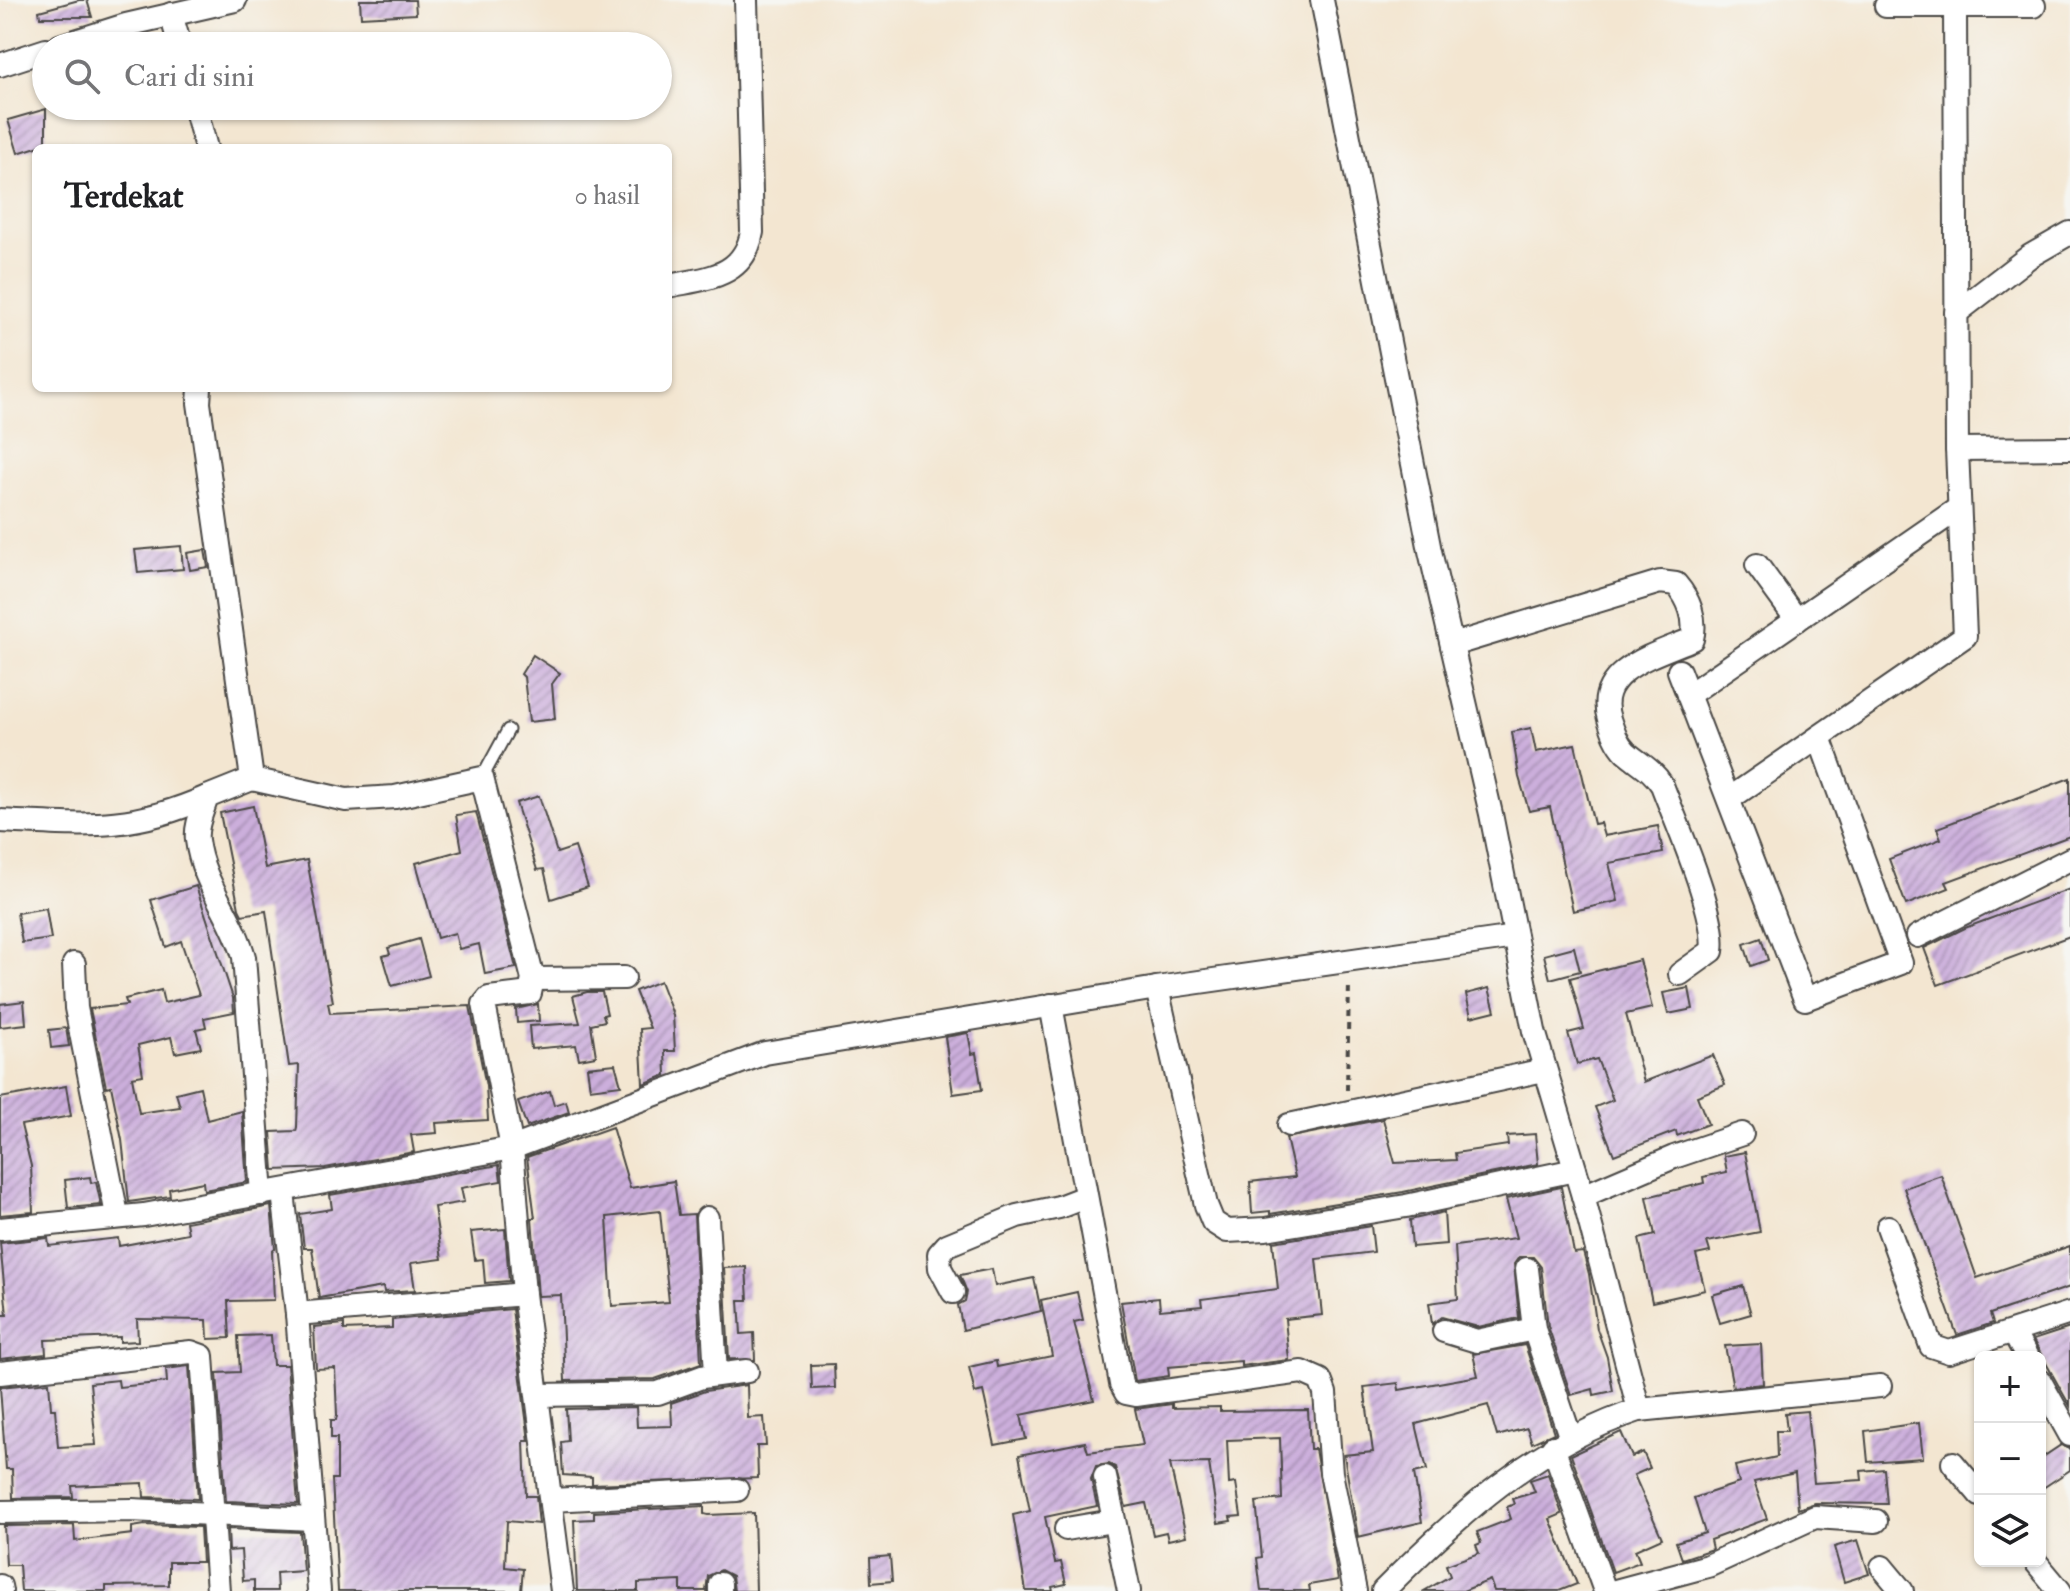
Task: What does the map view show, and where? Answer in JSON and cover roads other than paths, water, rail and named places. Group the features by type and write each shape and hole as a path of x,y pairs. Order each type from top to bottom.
{"street":[{"path":"109,32 235,0"},
{"path":"672,285 720,275 738,265 749,250 752,232 746,0"},
{"path":"1322,0 1430,551 1544,1070 1583,1196 1639,1410"},
{"path":"1886,6 2034,6"},
{"path":"1729,799 1965,636 1957,449 1955,6"},
{"path":"171,14 176,32"},
{"path":"0,65 32,55"},
{"path":"199,120 205,144"},
{"path":"1956,313 2030,256 2070,233"},
{"path":"200,392 252,779"},
{"path":"1957,449 2070,448"},
{"path":"1688,695 1959,508"},
{"path":"1757,565 1797,620"},
{"path":"1452,645 1660,582 1676,584 1684,594 1695,626 1692,639 1626,669 1607,692 1605,706 1616,738 1626,752 1654,772 1662,785 1708,915 1714,940 1712,951 1680,974"},
{"path":"1679,671 1805,999 1901,963 1819,737"},
{"path":"0,821 117,825 157,818 252,779 346,800 395,797 482,778 533,979 530,993 489,998 484,1004 512,1148 524,1294 562,1591"},
{"path":"207,797 196,839 209,880 237,932 244,957 273,1193 297,1314 319,1591"},
{"path":"1918,936 2070,859"},
{"path":"0,1229 117,1215 144,1215 273,1193 381,1169 512,1148 765,1053 1157,988 1515,937"},
{"path":"74,964 76,1008 117,1215"},
{"path":"533,979 624,978"},
{"path":"1157,988 1206,1205 1213,1222 1227,1231 1266,1229 1406,1206 1575,1170"},
{"path":"1051,1005 1100,1289 1121,1384 1126,1393 1166,1394 1302,1372 1320,1380 1325,1393 1331,1473 1355,1591"},
{"path":"1289,1125 1544,1070"},
{"path":"1583,1196 1674,1157 1742,1134"},
{"path":"953,1292 940,1268 939,1254 947,1245 1017,1216 1072,1204 1085,1197"},
{"path":"707,1218 716,1374"},
{"path":"1888,1227 1931,1346 1949,1352 2070,1313"},
{"path":"1527,1269 1534,1329 1562,1442 1605,1591"},
{"path":"297,1314 524,1294"},
{"path":"1444,1331 1477,1341 1514,1336 1534,1329"},
{"path":"2013,1332 2024,1351"},
{"path":"0,1373 197,1353 205,1367 211,1514 218,1591"},
{"path":"539,1395 658,1393 716,1374 747,1371"},
{"path":"1383,1591 1462,1513 1562,1442 1639,1410 1880,1386"},
{"path":"2046,1392 2070,1435"},
{"path":"1953,1463 1974,1488"},
{"path":"1105,1477 1129,1591"},
{"path":"552,1500 737,1490"},
{"path":"0,1512 117,1509 311,1519"},
{"path":"1615,1591 1708,1566 1815,1517 1876,1521"},
{"path":"1066,1529 1113,1521"},
{"path":"1882,1567 1902,1591"},
{"path":"2040,1567 2060,1591"}],"lane":[{"path":"482,778 508,730"}]}
